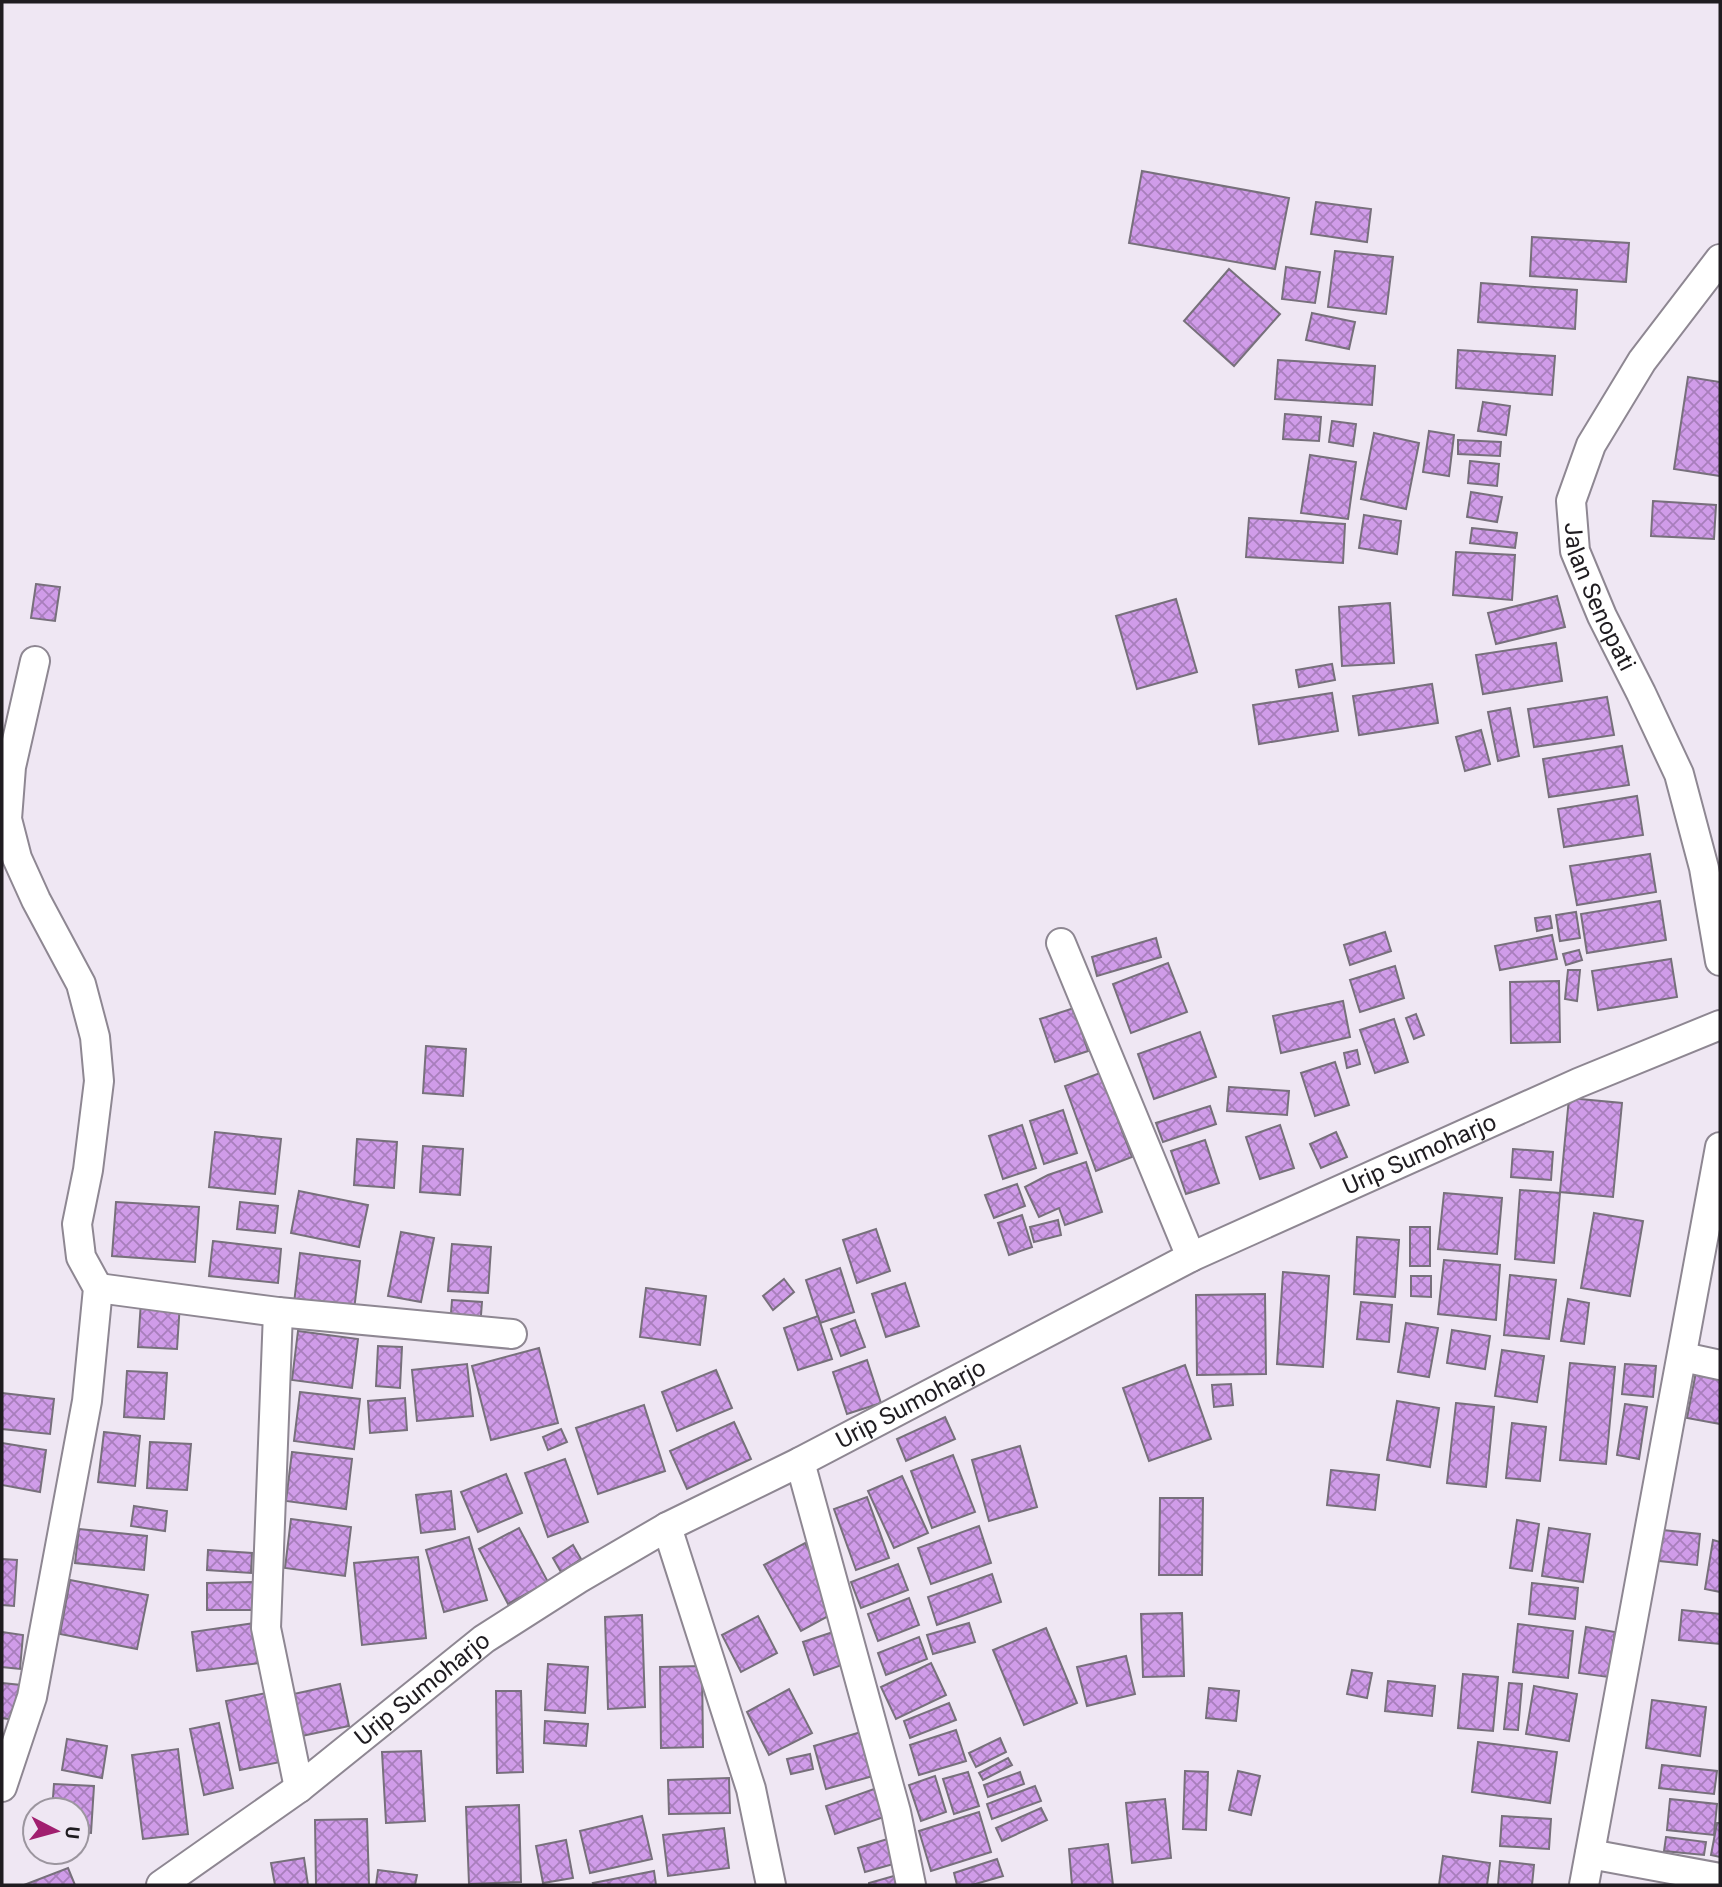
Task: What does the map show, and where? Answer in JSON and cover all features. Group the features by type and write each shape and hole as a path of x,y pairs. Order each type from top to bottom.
{"street":[{"name":"Jalan Senopati","path":"1720,259 1642,361 1591,445 1571,501 1576,551 1602,616 1679,774 1704,868 1720,961"},
{"path":"2,1787 32,1697 87,1401 98,1288 81,1257 77,1224 88,1170 99,1081 95,1037 81,984 17,858 7,819 11,768 35,661"},
{"path":"1061,943 1191,1257"},
{"name":"Urip Sumoharjo","path":"161,1885 299,1788 484,1639 578,1579 667,1527 800,1462 1191,1257 1578,1083 1720,1025"},
{"path":"1584,1885 1720,1147"},
{"path":"98,1288 278,1312 512,1334"},
{"path":"278,1312 266,1628 299,1788"},
{"path":"1683,1357 1720,1366"},
{"path":"800,1462 896,1812 911,1885"},
{"path":"667,1527 751,1789 771,1885"},
{"path":"1590,1854 1720,1878"}],"building":[{"path":"1142,171 1289,198 1275,269 1129,243"},
{"path":"1316,202 1371,209 1367,242 1311,234"},
{"path":"1532,237 1629,243 1626,282 1530,276"},
{"path":"1335,251 1393,257 1386,314 1328,307"},
{"path":"1286,267 1320,272 1315,303 1282,299"},
{"path":"1229,269 1280,314 1234,366 1184,321"},
{"path":"1481,283 1577,290 1575,329 1478,322"},
{"path":"1312,313 1355,322 1349,349 1306,340"},
{"path":"1458,350 1555,356 1552,395 1456,388"},
{"path":"1278,360 1375,366 1372,405 1275,399"},
{"path":"1688,377 1720,382 1720,476 1674,469"},
{"path":"1483,402 1510,406 1506,435 1478,431"},
{"path":"1285,414 1321,417 1319,441 1283,439"},
{"path":"1332,421 1356,424 1353,446 1329,442"},
{"path":"1429,431 1454,435 1449,476 1423,472"},
{"path":"1374,433 1419,443 1406,509 1361,499"},
{"path":"1458,440 1501,442 1500,456 1458,454"},
{"path":"1310,455 1356,462 1348,519 1301,513"},
{"path":"1470,461 1499,464 1497,486 1468,483"},
{"path":"1471,492 1502,497 1497,522 1467,517"},
{"path":"1653,501 1716,505 1714,539 1651,536"},
{"path":"1364,515 1401,521 1397,554 1359,548"},
{"path":"1249,518 1345,524 1343,563 1246,557"},
{"path":"1472,528 1517,533 1515,548 1470,543"},
{"path":"1456,552 1515,555 1512,600 1453,595"},
{"path":"36,584 60,587 55,621 31,618"},
{"path":"1557,596 1565,627 1496,644 1488,613"},
{"path":"1176,599 1197,672 1137,689 1116,616"},
{"path":"1390,603 1394,663 1342,666 1339,607"},
{"path":"1556,643 1562,681 1483,694 1476,655"},
{"path":"1332,664 1335,680 1299,687 1296,670"},
{"path":"1432,684 1438,723 1359,735 1353,696"},
{"path":"1332,693 1338,731 1259,744 1253,705"},
{"path":"1607,697 1614,735 1534,747 1528,709"},
{"path":"1510,708 1519,756 1498,761 1488,712"},
{"path":"1481,730 1490,764 1465,771 1456,737"},
{"path":"1622,746 1629,785 1549,797 1543,759"},
{"path":"1637,796 1643,835 1564,847 1558,809"},
{"path":"1650,854 1656,892 1577,905 1570,866"},
{"path":"1660,901 1666,940 1587,953 1581,914"},
{"path":"1576,912 1580,938 1560,941 1556,915"},
{"path":"1550,916 1552,928 1537,931 1535,918"},
{"path":"1385,932 1391,951 1350,965 1344,945"},
{"path":"1552,935 1557,959 1500,970 1495,946"},
{"path":"1156,938 1161,957 1097,976 1092,957"},
{"path":"1579,950 1582,960 1566,965 1563,954"},
{"path":"1671,959 1677,997 1598,1010 1592,971"},
{"path":"1168,963 1187,1012 1131,1033 1113,984"},
{"path":"1395,966 1404,998 1360,1012 1350,980"},
{"path":"1568,970 1580,970 1577,1001 1565,999"},
{"path":"1559,981 1560,1042 1511,1043 1510,982"},
{"path":"1343,1001 1350,1037 1281,1053 1273,1016"},
{"path":"1074,1008 1088,1051 1055,1062 1040,1019"},
{"path":"1416,1014 1424,1035 1414,1039 1406,1018"},
{"path":"1394,1019 1408,1062 1375,1073 1360,1030"},
{"path":"1200,1032 1216,1077 1154,1099 1138,1054"},
{"path":"426,1046 466,1049 463,1096 423,1093"},
{"path":"1357,1050 1360,1064 1347,1068 1344,1053"},
{"path":"1335,1062 1349,1105 1315,1116 1301,1073"},
{"path":"1100,1073 1132,1157 1096,1171 1065,1086"},
{"path":"1229,1087 1289,1091 1287,1115 1227,1111"},
{"path":"1569,1098 1622,1103 1613,1197 1560,1192"},
{"path":"1210,1106 1216,1124 1163,1142 1156,1123"},
{"path":"1063,1110 1077,1153 1044,1164 1030,1121"},
{"path":"1022,1125 1036,1168 1003,1179 989,1136"},
{"path":"1280,1125 1294,1168 1260,1179 1246,1137"},
{"path":"215,1132 281,1139 275,1194 209,1187"},
{"path":"1336,1132 1347,1157 1321,1168 1310,1144"},
{"path":"357,1139 397,1142 394,1188 354,1185"},
{"path":"1205,1140 1219,1183 1186,1194 1171,1151"},
{"path":"423,1146 463,1149 460,1195 420,1192"},
{"path":"1513,1149 1553,1152 1551,1180 1511,1177"},
{"path":"1086,1162 1102,1212 1065,1225 1059,1208 1039,1217 1025,1187 1048,1175"},
{"path":"1017,1184 1025,1206 994,1218 985,1195"},
{"path":"1520,1190 1560,1193 1554,1263 1515,1259"},
{"path":"299,1191 368,1205 359,1247 291,1233"},
{"path":"1444,1193 1502,1198 1497,1254 1438,1249"},
{"path":"116,1202 199,1207 195,1262 112,1256"},
{"path":"240,1202 278,1206 275,1233 237,1229"},
{"path":"1594,1213 1643,1221 1630,1296 1581,1288"},
{"path":"1022,1215 1032,1247 1009,1255 998,1223"},
{"path":"1058,1220 1061,1235 1034,1242 1030,1227"},
{"path":"1410,1227 1430,1227 1430,1266 1410,1266"},
{"path":"876,1229 890,1271 857,1283 843,1240"},
{"path":"401,1232 434,1238 421,1302 388,1296"},
{"path":"1357,1237 1399,1240 1395,1297 1354,1294"},
{"path":"213,1241 281,1249 278,1283 209,1276"},
{"path":"452,1244 491,1247 488,1293 448,1291"},
{"path":"300,1253 360,1261 354,1310 294,1303"},
{"path":"1444,1260 1500,1265 1496,1320 1438,1314"},
{"path":"840,1268 854,1312 820,1323 806,1280"},
{"path":"1283,1272 1329,1276 1323,1367 1277,1364"},
{"path":"1510,1275 1556,1280 1549,1339 1504,1335"},
{"path":"1411,1276 1431,1276 1431,1297 1411,1296"},
{"path":"784,1279 794,1292 773,1310 763,1296"},
{"path":"905,1283 919,1326 886,1337 872,1294"},
{"path":"646,1288 706,1296 700,1345 640,1337"},
{"path":"1265,1294 1266,1374 1197,1375 1196,1295"},
{"path":"1568,1299 1589,1303 1584,1344 1561,1341"},
{"path":"452,1300 482,1302 480,1328 450,1326"},
{"path":"141,1301 180,1303 177,1349 138,1347"},
{"path":"1361,1302 1392,1305 1389,1342 1357,1339"},
{"path":"818,1316 832,1359 798,1370 784,1328"},
{"path":"855,1320 865,1347 841,1356 831,1329"},
{"path":"1406,1323 1438,1328 1429,1377 1398,1372"},
{"path":"1452,1330 1490,1336 1485,1369 1447,1363"},
{"path":"298,1331 358,1339 352,1388 292,1380"},
{"path":"378,1346 402,1347 400,1388 376,1386"},
{"path":"539,1348 558,1423 491,1440 472,1366"},
{"path":"1502,1350 1544,1356 1537,1402 1495,1396"},
{"path":"867,1360 881,1403 847,1414 833,1372"},
{"path":"1570,1363 1615,1367 1606,1464 1560,1460"},
{"path":"467,1364 473,1416 417,1421 412,1370"},
{"path":"1625,1364 1656,1366 1653,1397 1622,1394"},
{"path":"1185,1365 1211,1439 1149,1461 1123,1388"},
{"path":"716,1370 732,1408 677,1431 662,1392"},
{"path":"127,1371 167,1373 164,1419 124,1417"},
{"path":"1696,1372 1720,1377 1720,1424 1687,1418"},
{"path":"1231,1384 1233,1405 1214,1407 1212,1385"},
{"path":"300,1392 360,1399 354,1449 294,1441"},
{"path":"2,1393 54,1399 50,1434 2,1429"},
{"path":"405,1398 407,1430 370,1433 368,1401"},
{"path":"1397,1401 1439,1408 1430,1467 1387,1460"},
{"path":"1456,1403 1494,1407 1486,1487 1447,1483"},
{"path":"1625,1404 1647,1407 1639,1459 1617,1455"},
{"path":"644,1405 665,1471 598,1494 576,1428"},
{"path":"945,1417 955,1439 906,1461 897,1439"},
{"path":"734,1422 751,1459 687,1489 670,1451"},
{"path":"1512,1423 1546,1427 1540,1481 1506,1478"},
{"path":"561,1429 567,1442 548,1450 543,1437"},
{"path":"104,1432 140,1436 135,1486 98,1482"},
{"path":"150,1442 191,1444 187,1490 147,1488"},
{"path":"2,1443 46,1450 40,1492 2,1485"},
{"path":"1020,1446 1037,1507 989,1521 972,1460"},
{"path":"292,1452 352,1459 346,1509 286,1501"},
{"path":"953,1455 975,1512 932,1528 911,1471"},
{"path":"565,1459 588,1522 548,1537 525,1473"},
{"path":"1331,1470 1379,1475 1375,1510 1327,1505"},
{"path":"506,1474 522,1513 478,1532 461,1492"},
{"path":"902,1476 928,1533 894,1548 868,1491"},
{"path":"451,1491 455,1529 421,1533 416,1495"},
{"path":"867,1497 889,1558 856,1570 834,1509"},
{"path":"1160,1498 1203,1498 1202,1575 1159,1575"},
{"path":"134,1506 167,1511 165,1531 131,1526"},
{"path":"291,1519 351,1527 345,1576 285,1568"},
{"path":"1517,1520 1539,1524 1532,1571 1510,1568"},
{"path":"979,1526 991,1563 931,1584 918,1548"},
{"path":"519,1528 548,1582 508,1604 479,1549"},
{"path":"1549,1528 1590,1534 1583,1582 1542,1576"},
{"path":"79,1529 147,1536 144,1570 75,1563"},
{"path":"1653,1529 1700,1534 1697,1565 1650,1560"},
{"path":"469,1537 487,1600 444,1612 426,1550"},
{"path":"1713,1540 1720,1542 1720,1592 1705,1589"},
{"path":"805,1543 841,1609 801,1631 764,1565"},
{"path":"573,1545 581,1559 561,1572 553,1558"},
{"path":"208,1550 252,1553 251,1573 207,1570"},
{"path":"418,1557 426,1638 362,1645 354,1563"},
{"path":"2,1559 17,1560 14,1606 2,1605"},
{"path":"898,1564 908,1590 861,1608 851,1582"},
{"path":"992,1574 1001,1602 937,1625 928,1597"},
{"path":"70,1580 148,1595 137,1649 60,1634"},
{"path":"253,1582 253,1610 207,1610 207,1583"},
{"path":"1532,1583 1578,1588 1575,1619 1529,1614"},
{"path":"909,1598 919,1625 878,1641 868,1614"},
{"path":"1682,1610 1720,1614 1720,1644 1679,1640"},
{"path":"1182,1613 1184,1676 1143,1677 1141,1614"},
{"path":"642,1615 645,1707 608,1709 605,1617"},
{"path":"758,1616 777,1653 741,1672 722,1635"},
{"path":"255,1623 260,1663 197,1671 192,1632"},
{"path":"969,1623 975,1642 933,1654 927,1635"},
{"path":"1518,1624 1573,1631 1568,1678 1513,1672"},
{"path":"1586,1627 1615,1632 1608,1677 1579,1673"},
{"path":"1046,1628 1077,1703 1024,1725 993,1650"},
{"path":"842,1629 853,1661 814,1675 803,1642"},
{"path":"2,1632 23,1635 20,1669 2,1667"},
{"path":"919,1637 927,1659 886,1675 878,1653"},
{"path":"1126,1656 1135,1694 1087,1706 1077,1667"},
{"path":"931,1663 946,1695 896,1719 881,1687"},
{"path":"548,1664 588,1667 585,1713 545,1710"},
{"path":"702,1666 703,1747 661,1748 660,1667"},
{"path":"1352,1670 1372,1673 1367,1698 1347,1694"},
{"path":"1463,1674 1498,1677 1493,1731 1458,1728"},
{"path":"1388,1681 1435,1686 1432,1716 1385,1711"},
{"path":"2,1683 21,1685 17,1720 2,1718"},
{"path":"1509,1683 1522,1684 1518,1730 1504,1729"},
{"path":"340,1684 349,1726 297,1737 289,1695"},
{"path":"1534,1686 1577,1694 1569,1741 1526,1734"},
{"path":"1209,1688 1239,1691 1236,1721 1206,1718"},
{"path":"789,1689 812,1733 769,1755 747,1712"},
{"path":"276,1691 290,1760 240,1770 226,1701"},
{"path":"496,1691 521,1691 523,1772 497,1773"},
{"path":"1652,1700 1706,1707 1700,1756 1646,1748"},
{"path":"949,1703 956,1720 910,1738 904,1721"},
{"path":"545,1721 588,1724 586,1746 544,1743"},
{"path":"219,1723 233,1788 204,1795 190,1729"},
{"path":"871,1729 884,1773 826,1789 814,1746"},
{"path":"956,1730 966,1761 919,1775 910,1745"},
{"path":"1000,1738 1006,1752 976,1767 969,1753"},
{"path":"67,1739 107,1746 102,1778 62,1770"},
{"path":"1478,1742 1557,1752 1550,1803 1472,1792"},
{"path":"178,1749 188,1834 143,1839 132,1755"},
{"path":"421,1751 425,1821 386,1823 382,1752"},
{"path":"810,1754 813,1769 791,1774 787,1759"},
{"path":"1008,1758 1012,1765 983,1780 979,1773"},
{"path":"1662,1765 1717,1771 1714,1794 1659,1788"},
{"path":"1185,1771 1208,1772 1206,1830 1183,1829"},
{"path":"1238,1771 1260,1776 1251,1815 1229,1810"},
{"path":"968,1772 979,1806 954,1814 943,1779"},
{"path":"1020,1772 1024,1784 988,1797 984,1785"},
{"path":"935,1776 946,1812 921,1821 909,1785"},
{"path":"729,1778 730,1813 669,1814 668,1780"},
{"path":"54,1784 94,1786 91,1833 91,1796 53,1796"},
{"path":"1035,1786 1041,1801 992,1819 987,1804"},
{"path":"874,1789 884,1817 835,1834 826,1806"},
{"path":"1165,1799 1171,1858 1132,1863 1126,1803"},
{"path":"1670,1799 1717,1804 1714,1835 1667,1830"},
{"path":"519,1805 521,1882 469,1884 466,1807"},
{"path":"1041,1808 1047,1820 1002,1841 996,1828"},
{"path":"979,1812 991,1852 931,1871 919,1831"},
{"path":"642,1816 652,1859 590,1873 580,1831"},
{"path":"1502,1816 1551,1819 1549,1849 1500,1846"},
{"path":"367,1819 369,1885 316,1885 315,1820"},
{"path":"1717,1823 1720,1823 1720,1857 1711,1855"},
{"path":"724,1828 729,1868 668,1876 663,1835"},
{"path":"904,1834 911,1859 865,1872 858,1848"},
{"path":"1666,1837 1706,1842 1704,1855 1664,1851"},
{"path":"566,1840 573,1878 543,1883 536,1846"},
{"path":"1108,1844 1113,1885 1072,1885 1069,1849"},
{"path":"1443,1856 1490,1863 1487,1885 1439,1885"},
{"path":"304,1858 308,1885 275,1885 271,1863"},
{"path":"997,1859 1003,1876 972,1885 957,1885 954,1873"},
{"path":"1500,1861 1534,1865 1532,1885 1498,1885"},
{"path":"68,1868 75,1885 24,1885"},
{"path":"378,1870 417,1875 415,1885 376,1885"},
{"path":"654,1871 656,1885 593,1883"},
{"path":"908,1872 912,1885 869,1885 869,1883"}]}
